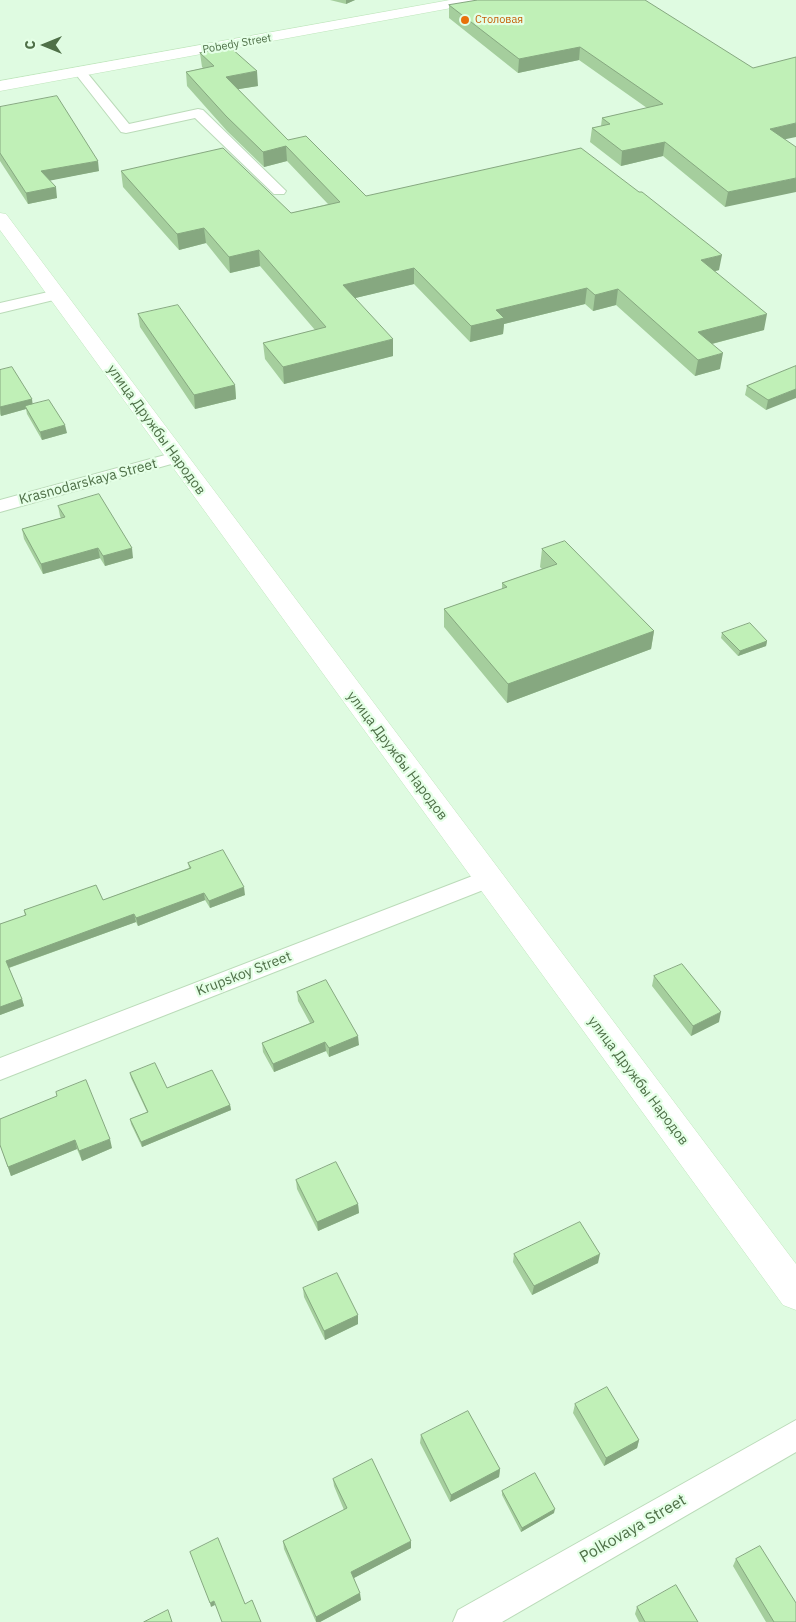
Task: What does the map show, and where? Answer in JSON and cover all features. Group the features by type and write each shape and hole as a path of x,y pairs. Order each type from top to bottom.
{"street":[{"name":"Pobedy Street","path":"0,86 474,0"},
{"path":"80,72 126,129 198,113 279,191"},
{"name":"улица Дружбы Народов","path":"0,218 796,1293"},
{"path":"0,308 57,294"},
{"name":"Krasnodarskaya Street","path":"0,506 176,457"},
{"name":"Krupskoy Street","path":"0,1069 488,879"},
{"name":"Polkovaya Street","path":"470,1622 796,1435"}],"building":[{"path":"478,0 645,0 753,68 796,57 796,123 770,129 796,147 796,178 728,192 665,142 622,151 592,128 610,124 602,118 663,104 580,47 519,59 449,5"},
{"path":"231,48 257,71 226,77 288,140 306,136 366,196 581,148 639,192 642,192 722,255 701,260 767,314 698,332 723,353 698,360 618,289 595,295 587,288 496,310 504,318 471,326 414,268 343,285 393,339 283,367 263,343 326,327 259,250 229,257 204,228 177,234 121,171 223,148 291,213 340,202 286,146 263,152 226,116 186,72 214,66 200,53"},
{"path":"57,96 98,161 41,171 56,187 26,193 0,153 0,107"},
{"path":"178,305 235,385 194,395 138,314"},
{"path":"796,366 796,389 768,400 747,386"},
{"path":"12,367 32,399 0,407 0,370"},
{"path":"49,400 65,425 40,432 25,406"},
{"path":"99,494 132,548 103,556 98,548 41,564 22,529 65,517 58,506"},
{"path":"565,541 654,631 508,684 444,609 507,587 502,583 557,564 542,549"},
{"path":"750,623 767,641 740,651 722,633"},
{"path":"223,850 244,887 209,901 204,893 136,918 134,914 6,961 22,999 0,1007 0,924 26,915 24,910 96,885 103,900 191,868 188,863"},
{"path":"682,964 721,1012 693,1026 654,976"},
{"path":"326,980 358,1036 329,1048 325,1042 273,1064 262,1043 314,1022 297,992"},
{"path":"155,1063 167,1088 212,1070 230,1105 141,1142 130,1119 148,1112 130,1073"},
{"path":"86,1080 110,1139 79,1151 75,1140 8,1167 0,1145 0,1119 57,1096 56,1092"},
{"path":"336,1162 358,1204 317,1222 296,1180"},
{"path":"580,1222 600,1254 534,1286 514,1254"},
{"path":"337,1273 358,1315 324,1331 303,1288"},
{"path":"607,1387 639,1440 606,1458 575,1404"},
{"path":"468,1411 500,1469 451,1495 421,1435"},
{"path":"372,1459 411,1541 351,1572 360,1593 316,1617 283,1541 347,1508 333,1479"},
{"path":"535,1473 555,1509 522,1528 502,1491"},
{"path":"218,1538 245,1604 252,1600 261,1622 222,1622 214,1601 210,1603 190,1552"},
{"path":"760,1546 796,1603 796,1622 774,1622 736,1559"},
{"path":"676,1585 698,1622 645,1622 637,1607"},
{"path":"168,1610 172,1622 144,1622"}],"place":[{"name":"Столовая","path":"465,20"}]}
